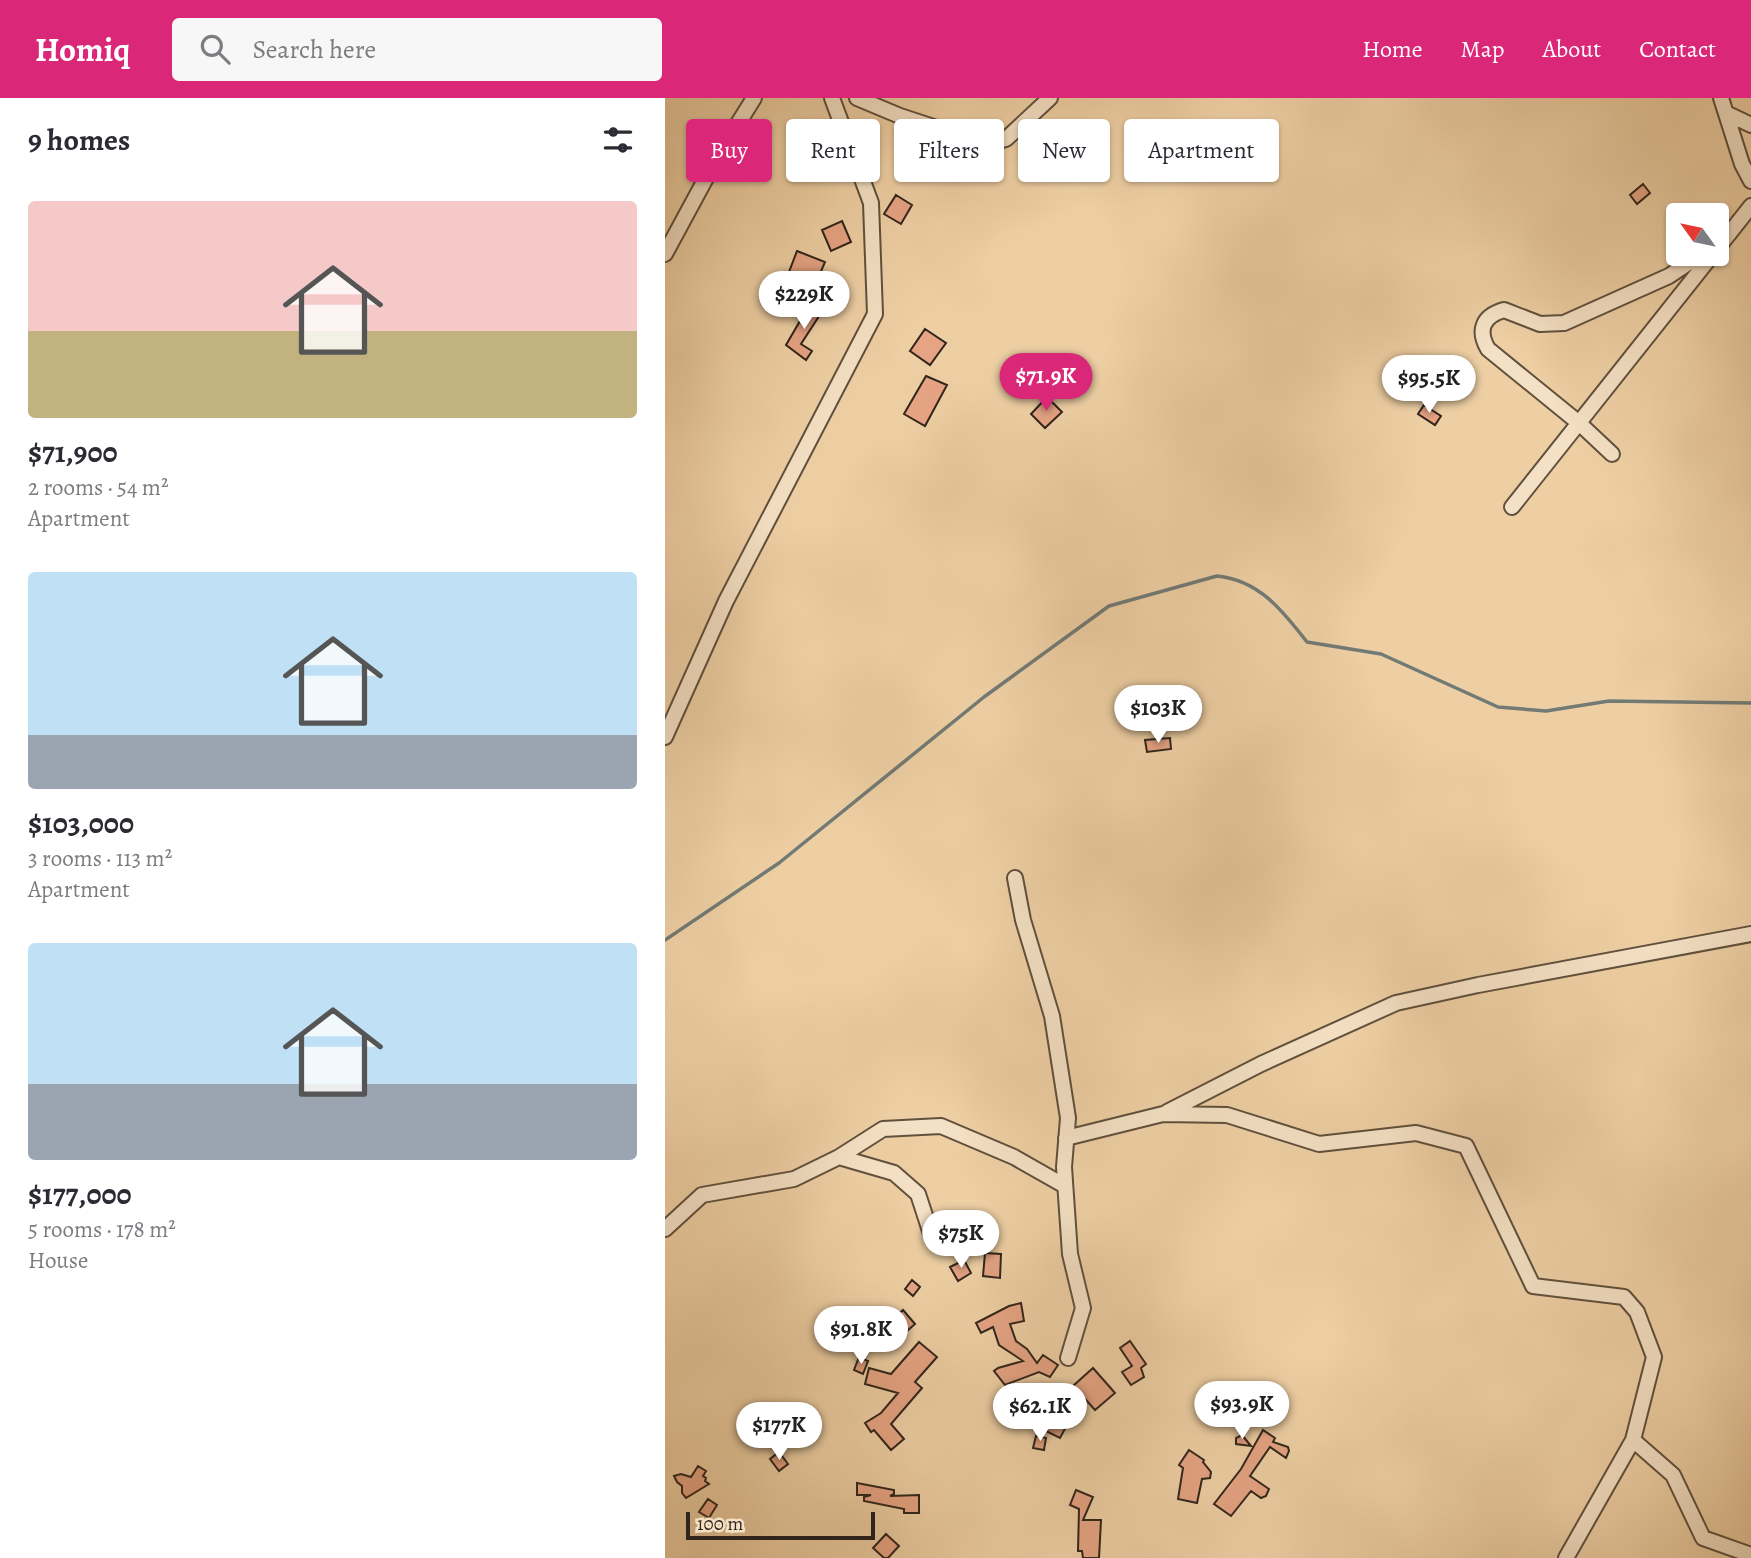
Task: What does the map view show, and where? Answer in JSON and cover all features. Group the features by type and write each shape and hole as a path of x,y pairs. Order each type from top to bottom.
{"street":[{"path":"665,254 719,154 754,98"},
{"path":"665,737 726,601 874,313 870,203 832,98"},
{"path":"857,98 900,116 985,144 1006,139 1050,98"},
{"path":"1721,98 1742,164 1751,181"},
{"path":"1726,113 1751,125"},
{"path":"1729,232 1751,206"},
{"path":"1612,454 1579,423 1488,349 1482,339 1482,328 1488,318 1504,310 1540,324 1564,323 1669,276 1684,266"},
{"path":"1512,507 1703,266"},
{"path":"1015,878 1023,920 1052,1016 1068,1118 1065,1186 1070,1254 1083,1308 1068,1357"},
{"path":"1066,1138 1163,1114 1261,1064 1396,1003 1751,934"},
{"path":"1163,1114 1227,1115 1319,1143 1416,1133 1466,1146 1533,1286 1624,1297 1637,1312 1654,1357 1633,1440 1566,1558"},
{"path":"665,1229 702,1195 794,1180 839,1157 883,1129 941,1126 1014,1157 1065,1186"},
{"path":"839,1157 894,1172 918,1194 933,1240"},
{"path":"1633,1440 1672,1475 1703,1538 1751,1555"}],"building":[{"path":"1643,184 1650,193 1637,204 1630,195"},
{"path":"896,195 912,205 901,224 884,214"},
{"path":"842,221 851,242 831,251 822,230"},
{"path":"797,251 825,262 816,283 789,272"},
{"path":"811,302 823,310 801,344 812,351 806,360 786,345"},
{"path":"925,329 946,343 930,365 910,351"},
{"path":"926,376 947,385 925,426 904,414"},
{"path":"1047,397 1062,412 1045,428 1031,414"},
{"path":"1424,405 1441,416 1435,425 1418,414"},
{"path":"1170,738 1171,749 1147,752 1145,740"},
{"path":"985,1253 1001,1254 1000,1278 983,1276"},
{"path":"964,1260 971,1273 958,1281 950,1267"},
{"path":"912,1280 920,1287 913,1296 905,1289"},
{"path":"1021,1303 1024,1321 1010,1324 1016,1341 1027,1349 1037,1363 1043,1355 1058,1365 1050,1377 1039,1372 1005,1385 994,1371 1023,1361 999,1345 993,1327 981,1333 976,1323 1009,1306"},
{"path":"903,1310 915,1324 896,1341 884,1327"},
{"path":"1130,1341 1146,1364 1141,1368 1144,1377 1131,1385 1122,1372 1132,1366 1120,1348"},
{"path":"919,1342 937,1357 915,1382 922,1388 891,1424 904,1439 891,1450 865,1423 881,1413 898,1393 865,1384 869,1368 891,1374"},
{"path":"859,1357 868,1361 863,1374 854,1370"},
{"path":"1093,1368 1115,1393 1095,1410 1079,1392 1072,1401 1063,1395"},
{"path":"1055,1415 1068,1423 1060,1438 1046,1431"},
{"path":"1263,1430 1275,1438 1273,1442 1288,1447 1289,1451 1286,1458 1270,1447 1250,1476 1269,1489 1266,1496 1261,1498 1251,1491 1231,1516 1214,1504 1241,1469"},
{"path":"1242,1435 1251,1446 1236,1444 1236,1438"},
{"path":"1036,1436 1046,1438 1044,1450 1033,1448"},
{"path":"1189,1450 1204,1460 1211,1472 1210,1478 1202,1479 1197,1503 1178,1499 1183,1468 1179,1465"},
{"path":"779,1452 788,1464 779,1471 770,1459"},
{"path":"698,1466 706,1471 703,1476 709,1484 686,1498 682,1493 682,1486 674,1476 681,1474 691,1477"},
{"path":"857,1483 894,1490 894,1494 890,1496 919,1495 919,1513 904,1513 904,1509 864,1501 864,1497 871,1495 857,1495"},
{"path":"1076,1490 1093,1497 1083,1520 1101,1520 1099,1558 1083,1558 1082,1551 1078,1551 1079,1509 1070,1505"},
{"path":"708,1499 717,1505 709,1518 699,1512"},
{"path":"886,1534 899,1546 888,1558 884,1558 873,1548"}],"waterway":[{"path":"665,940 779,863 984,697 1109,606 1217,576 1258,590 1289,619 1307,642 1381,654 1498,707 1546,711 1609,701 1751,703"}]}
